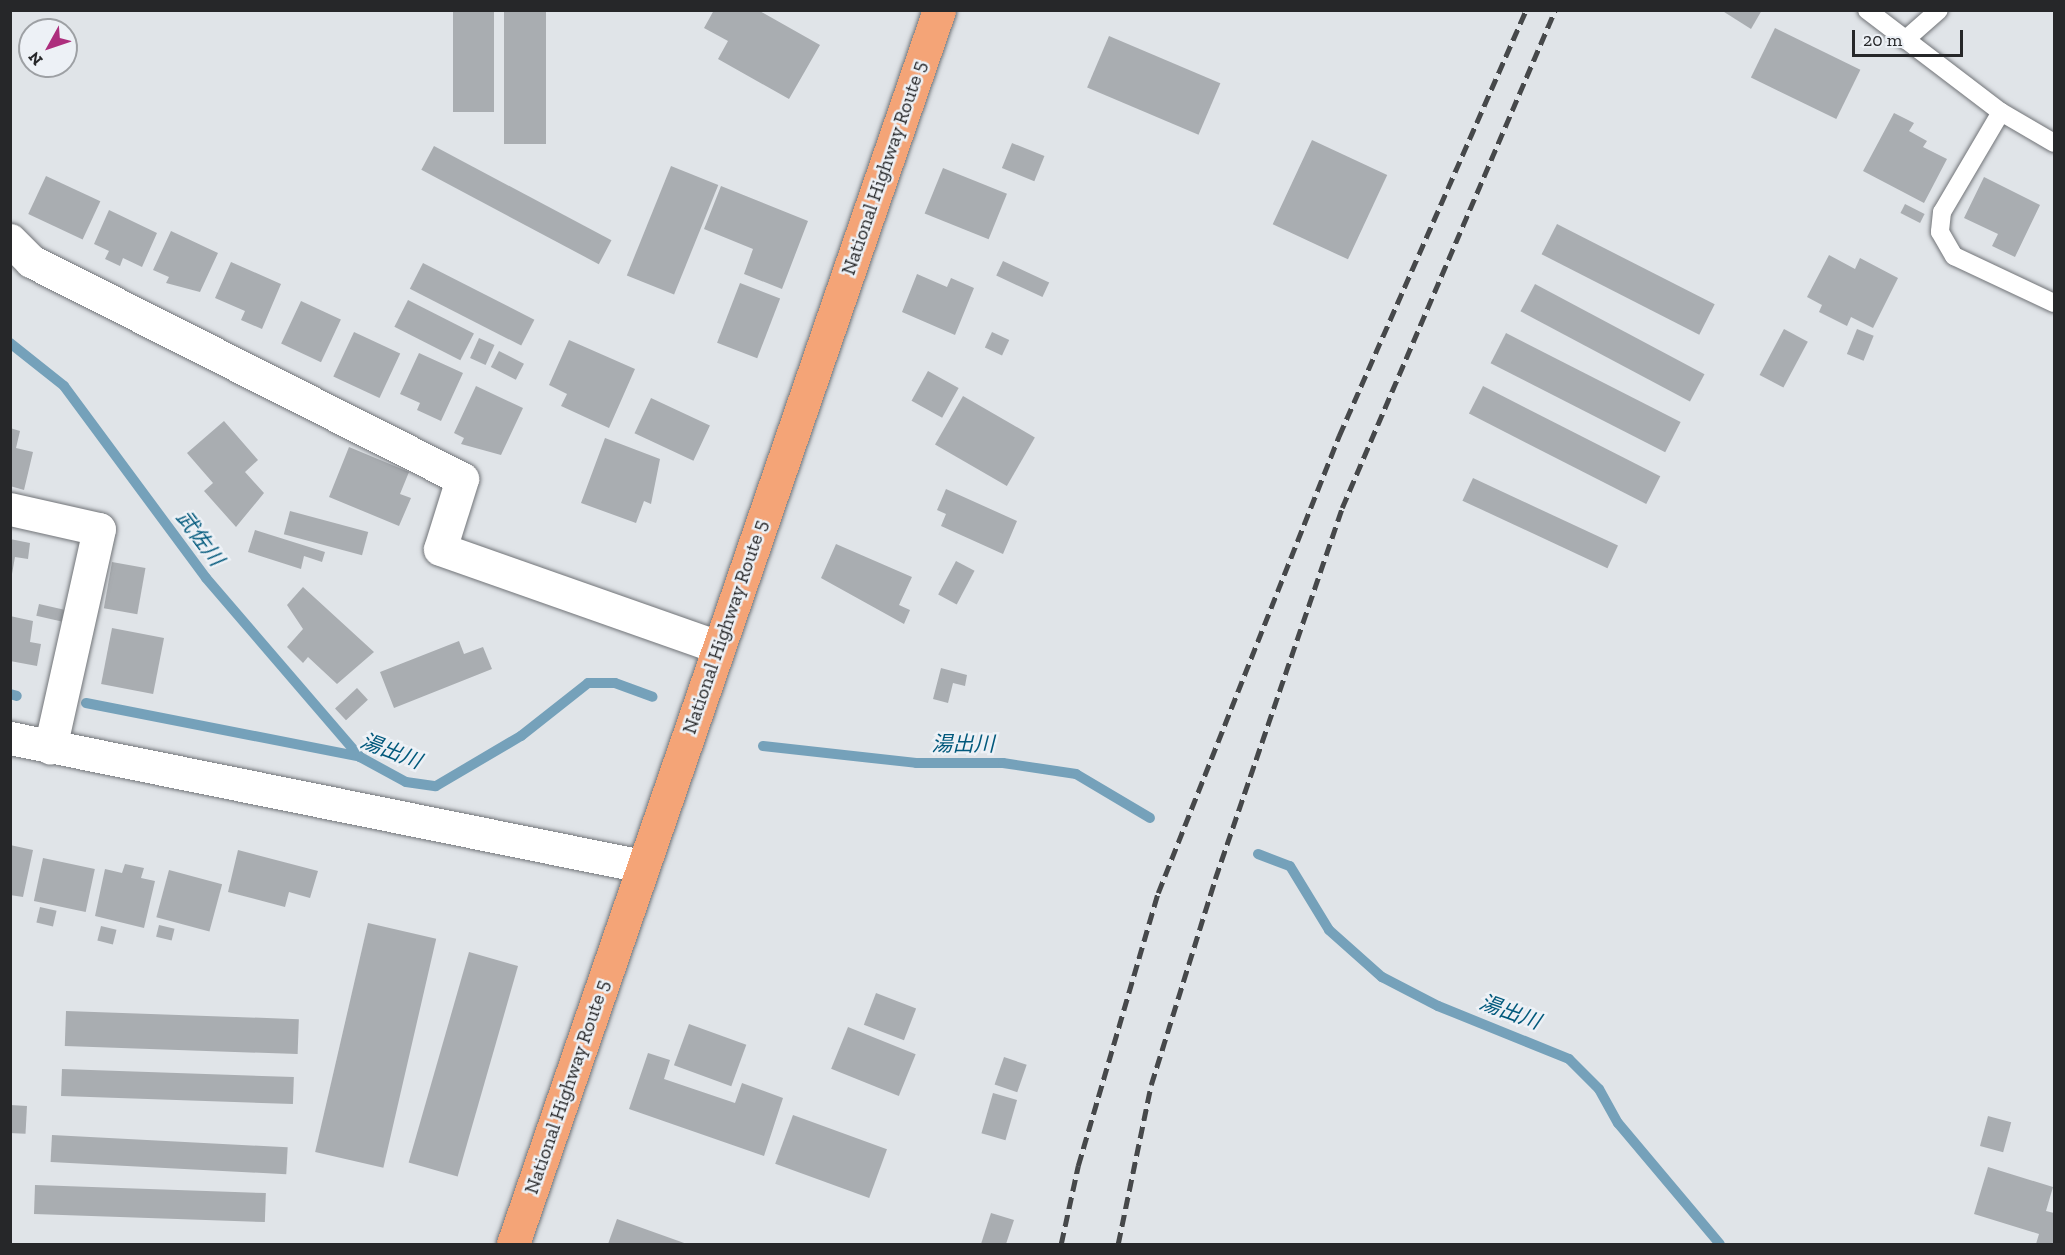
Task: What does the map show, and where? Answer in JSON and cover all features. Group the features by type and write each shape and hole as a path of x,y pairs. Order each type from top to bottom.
{"highway":[{"name":"National Highway Route 5","path":"513,1245 939,10"}],"street":[{"path":"10,240 31,261 462,479 440,549 718,647"},
{"path":"10,509 99,529 50,748"},
{"path":"10,738 50,748 642,866"}],"lane":[{"path":"1867,10 2001,112 2055,143"},
{"path":"1905,40 1939,10"},
{"path":"2001,112 1942,212 1940,232 1954,256 2055,303"}],"building":[{"path":"453,10 494,10 494,112 453,112"},
{"path":"504,10 546,10 546,144 504,144"},
{"path":"714,10 758,10 820,45 789,99 718,59 728,41 704,28"},
{"path":"1721,10 1762,10 1751,29"},
{"path":"1775,28 1860,70 1836,119 1751,77"},
{"path":"1109,36 1220,83 1199,135 1087,88"},
{"path":"1894,113 1914,123 1909,131 1927,141 1923,147 1947,159 1924,203 1863,171"},
{"path":"1312,140 1387,175 1348,259 1273,224"},
{"path":"1012,143 1044,156 1034,181 1002,168"},
{"path":"434,146 611,240 599,264 421,170"},
{"path":"671,166 718,185 674,295 627,275"},
{"path":"943,168 1007,194 989,239 925,213"},
{"path":"46,176 100,201 83,239 28,214"},
{"path":"1984,177 2040,205 2015,257 1992,246 1998,234 1964,218"},
{"path":"721,186 808,221 782,289 744,274 753,249 704,229"},
{"path":"1905,204 1925,214 1920,223 1900,213"},
{"path":"109,210 157,233 142,267 123,258 120,266 105,259 109,251 94,244"},
{"path":"1557,224 1715,304 1699,335 1542,254"},
{"path":"171,231 218,253 200,292 166,283 169,277 153,270"},
{"path":"1829,255 1855,269 1860,258 1898,278 1873,328 1851,317 1847,326 1819,312 1822,305 1807,297"},
{"path":"1003,261 1049,283 1042,297 996,276"},
{"path":"231,262 281,284 262,329 241,320 245,311 215,298"},
{"path":"423,263 534,320 521,346 410,289"},
{"path":"917,274 947,287 951,278 974,288 955,335 902,312"},
{"path":"740,283 780,298 757,358 717,343"},
{"path":"1535,284 1705,374 1690,402 1520,311"},
{"path":"408,300 474,334 460,360 394,327"},
{"path":"301,301 341,320 321,362 281,344"},
{"path":"1784,329 1808,342 1783,388 1760,375"},
{"path":"1857,329 1874,336 1864,361 1847,354"},
{"path":"354,332 400,354 380,398 333,376"},
{"path":"992,332 1009,340 1002,355 985,347"},
{"path":"1506,333 1681,422 1665,452 1491,363"},
{"path":"479,338 495,345 486,365 470,358"},
{"path":"569,340 635,369 609,428 561,406 567,394 549,385"},
{"path":"499,351 524,364 516,380 491,367"},
{"path":"419,353 463,373 441,421 417,410 420,403 400,394"},
{"path":"928,371 959,388 942,418 912,401"},
{"path":"476,386 523,408 501,455 461,444 464,438 454,433"},
{"path":"1483,386 1660,476 1646,504 1469,414"},
{"path":"963,396 1035,437 1007,486 935,444"},
{"path":"651,398 710,425 693,461 635,433"},
{"path":"224,421 258,460 245,472 264,493 236,527 204,491 213,483 187,453"},
{"path":"10,428 20,431 16,448 33,452 24,490 10,486"},
{"path":"605,438 660,459 651,504 644,501 636,523 581,503"},
{"path":"349,447 409,472 400,494 411,498 399,526 329,497"},
{"path":"1473,478 1618,546 1607,568 1462,501"},
{"path":"946,489 1017,521 1003,554 941,526 946,514 937,510"},
{"path":"290,511 368,532 362,555 284,534"},
{"path":"255,530 325,552 322,562 304,556 301,569 248,552"},
{"path":"10,539 30,543 28,559 15,557 12,574"},
{"path":"836,544 912,577 899,605 910,610 904,624 821,578"},
{"path":"956,561 975,571 957,604 938,595"},
{"path":"112,562 145,568 137,614 104,608"},
{"path":"303,587 374,652 337,684 308,657 303,663 287,647 303,629 287,605"},
{"path":"39,604 64,610 62,622 36,616"},
{"path":"10,616 33,621 30,642 41,644 37,666 10,661"},
{"path":"112,628 164,638 153,694 101,684"},
{"path":"459,641 464,654 483,647 492,669 394,708 380,672"},
{"path":"941,668 967,675 965,686 953,683 948,703 933,699"},
{"path":"357,688 368,700 346,720 335,708"},
{"path":"10,845 33,850 23,897 10,895"},
{"path":"238,850 318,871 310,898 289,892 285,907 228,892"},
{"path":"43,858 95,869 86,912 34,901"},
{"path":"125,864 144,868 141,878 155,881 144,928 95,916 105,869 122,873"},
{"path":"169,870 222,884 209,932 156,917"},
{"path":"40,907 57,911 53,926 36,923"},
{"path":"368,923 436,939 383,1168 315,1152"},
{"path":"159,925 175,929 172,941 156,937"},
{"path":"101,926 117,930 113,944 97,941"},
{"path":"469,952 518,966 458,1177 409,1163"},
{"path":"876,993 916,1008 904,1040 864,1025"},
{"path":"66,1011 299,1019 298,1054 65,1046"},
{"path":"689,1024 746,1045 731,1086 674,1065"},
{"path":"848,1027 916,1054 899,1096 831,1069"},
{"path":"648,1053 670,1060 664,1079 735,1103 742,1083 783,1098 764,1156 629,1109"},
{"path":"1004,1057 1027,1065 1017,1092 995,1084"},
{"path":"62,1069 294,1077 293,1104 61,1096"},
{"path":"993,1093 1017,1100 1005,1140 981,1133"},
{"path":"10,1105 27,1106 26,1134 10,1133"},
{"path":"793,1115 887,1149 869,1198 775,1164"},
{"path":"1988,1116 2011,1122 2003,1152 1980,1146"},
{"path":"52,1135 288,1147 286,1174 51,1162"},
{"path":"1988,1167 2053,1187 2046,1211 2054,1213 2054,1244 2036,1244 2039,1234 1974,1214"},
{"path":"35,1185 266,1193 265,1222 34,1214"},
{"path":"991,1213 1014,1220 1006,1244 981,1244"},
{"path":"617,1219 687,1244 608,1244"}],"waterway":[{"name":"武佐川","path":"10,343 64,386 206,578 360,757"},
{"name":"湯出川","path":"86,703 360,757 406,782 436,786 521,736 588,683 615,683 653,697"},
{"name":"湯出川","path":"10,694 17,696"},
{"name":"湯出川","path":"763,746 916,763 1003,763 1076,774 1150,818"},
{"name":"湯出川","path":"1258,854 1290,866 1329,930 1382,977 1438,1006 1569,1059 1599,1089 1618,1123 1720,1244"}],"railway":[{"path":"1061,1244 1078,1166 1158,893 1339,436 1526,10"},
{"path":"1118,1244 1151,1085 1215,879 1342,508 1555,10"}]}
